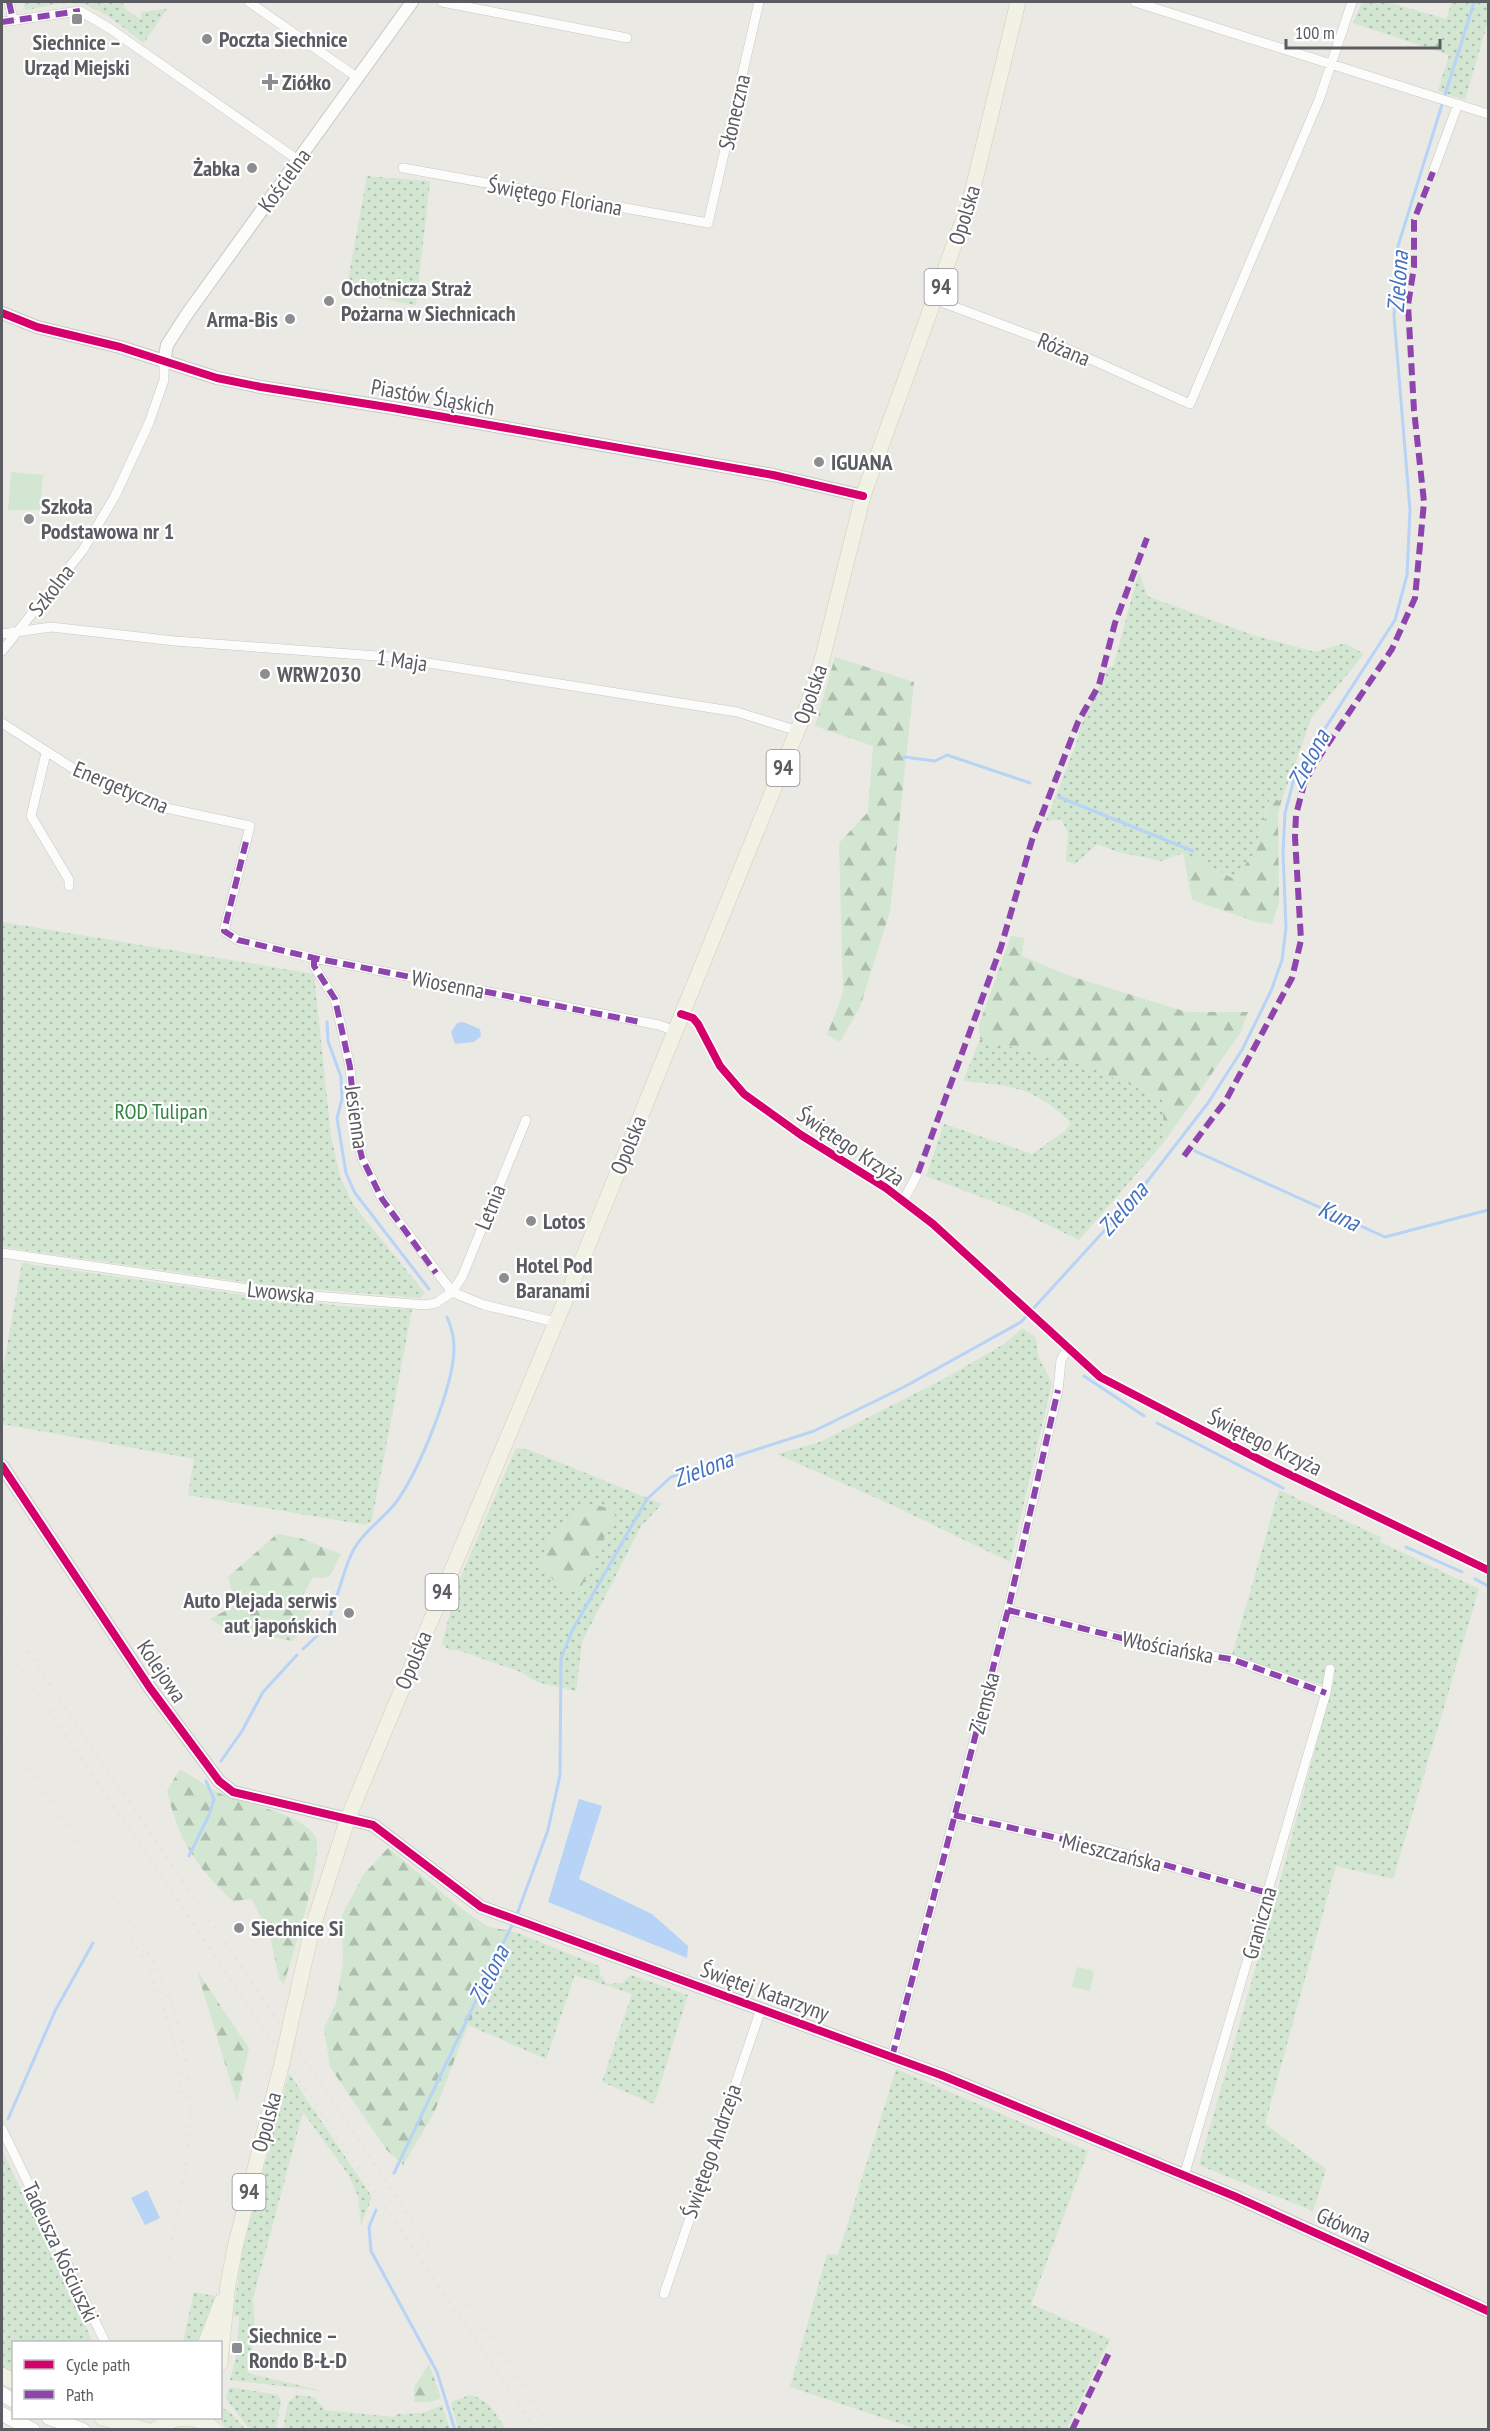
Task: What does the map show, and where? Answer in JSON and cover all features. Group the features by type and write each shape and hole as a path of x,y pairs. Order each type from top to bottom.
{"main road":[{"name":"Opolska","path":"207,2341 228,2284 312,1929 348,1818 798,731 822,660 863,496 970,201 1018,2"},
{"name":"Opolska","path":"222,2344 228,2284"},
{"path":"2,2414 33,2430"},
{"path":"52,2419 83,2430"},
{"path":"106,2419 148,2430 174,2419"},
{"path":"193,2419 214,2425"}],"street":[{"path":"9,2 13,20"},
{"path":"249,2 358,78"},
{"name":"Kościelna","path":"164,362 169,342 412,2"},
{"path":"442,2 627,38"},
{"name":"Słoneczna","path":"708,222 759,2"},
{"path":"1135,2 1488,114"},
{"path":"1331,64 1352,2"},
{"path":"2,22 80,11 109,28 298,160"},
{"name":"Różana","path":"936,300 1072,351 1190,404 1294,163 1331,64"},
{"path":"1433,172 1454,103"},
{"name":"Świętego Floriana","path":"403,168 708,222"},
{"name":"Piastów Śląskich","path":"2,314 37,327 120,347 164,362 261,387 393,408 773,476 863,496"},
{"name":"Szkolna","path":"2,651 82,550 115,496 149,423 164,380 164,362"},
{"name":"1 Maja","path":"2,634 51,627 175,641 390,657 737,712 798,731"},
{"name":"Energetyczna","path":"2,723 85,776 152,805 250,826 224,931"},
{"path":"46,753 31,816 69,880 69,886"},
{"name":"Wiosenna","path":"224,931 238,940 314,958 659,1025 675,1031"},
{"name":"Jesienna","path":"314,958 314,966 335,999 350,1067 356,1133 370,1177 409,1238 452,1292"},
{"name":"Świętego Krzyża","path":"681,1014 693,1018 699,1024 720,1066 744,1094 801,1135 903,1201 1100,1377 1199,1430 1488,1570"},
{"name":"Letnia","path":"452,1292 462,1276 526,1120"},
{"path":"903,1201 918,1173"},
{"name":"Lwowska","path":"2,1253 277,1293 425,1305 436,1303 452,1292"},
{"path":"452,1292 484,1305 555,1322"},
{"name":"Ziemska","path":"892,2057 1008,1610 1059,1390 1061,1360 1068,1348"},
{"name":"Kolejowa","path":"2,1466 150,1688 219,1781 233,1792 247,1797 348,1818"},
{"name":"Włościańska","path":"1008,1610 1166,1649 1231,1659 1326,1693"},
{"name":"Graniczna","path":"1184,2176 1326,1693 1330,1669"},
{"name":"Mieszczańska","path":"954,1815 1107,1849 1268,1893"},
{"name":"Świętej Katarzyny","path":"348,1818 373,1825 470,1901 497,1913 892,2057 1184,2176"},
{"name":"Świętego Andrzeja","path":"664,2294 760,2009"},
{"name":"Tadeusza Kościuszki","path":"2,2129 104,2341"},
{"name":"Główna","path":"1184,2176 1370,2256 1488,2311"}],"green space":[{"path":"23,2 123,2 124,8 141,20 141,12 167,9 144,43 91,7 65,3 25,10"},
{"path":"1362,2 1387,2 1446,19 1452,2 1488,2 1488,21 1465,100 1438,91 1449,55 1353,23"},
{"path":"367,176 430,181 416,305 346,292"},
{"path":"11,472 43,475 40,510 8,510"},
{"path":"1139,572 1147,596 1252,635 1315,652 1345,643 1364,654 1312,717 1281,802 1270,798 1255,852 1234,879 1183,853 1162,861 1118,852 1097,844 1075,864 1066,861 1068,832 1061,819 1046,821 1079,736 1078,732 1108,667 1113,667"},
{"path":"835,657 914,682 890,911 860,1007 840,1042 827,1035 843,993 839,843 868,812 873,746 815,726"},
{"path":"1271,797 1281,802 1278,815 1279,902 1272,924 1257,922 1192,900 1183,853 1234,879 1255,852"},
{"name":"ROD Tulipan","path":"2,922 314,974 331,1136 340,1177 354,1206 425,1293 420,1298 272,1286 2,1247"},
{"path":"1011,936 1024,938 1022,956 1067,975 1187,1012 1248,1012 1240,1033 1165,1141 1162,1099 1085,1065 980,1039 979,1025"},
{"path":"980,1039 1085,1065 1162,1099 1165,1141 1079,1240 1023,1213 926,1176 944,1124 1032,1154 1065,1131 1071,1123 1046,1102 1022,1090 996,1084 963,1081"},
{"path":"22,1263 237,1294 351,1307 412,1309 372,1520 366,1525 188,1495 194,1459 2,1424 2,1374"},
{"path":"1023,1328 1036,1338 1038,1356 1052,1383 1010,1562 892,1505 777,1454 820,1442 951,1375 1004,1344"},
{"path":"516,1448 529,1450 662,1504 641,1526 582,1642 576,1691 537,1682 521,1672 458,1650 449,1650 442,1644 457,1586"},
{"path":"1279,1490 1381,1537 1380,1542 1479,1589 1393,1879 1336,1866 1265,2124 1326,2169 1313,2211 1199,2165 1273,1907 1335,1675 1321,1684 1231,1659"},
{"path":"582,1502 617,1510 579,1592 565,1589 540,1569 549,1541"},
{"path":"277,1534 300,1538 341,1554 329,1577 312,1578 302,1597 314,1605 293,1641 223,1627 210,1619 236,1605 228,1577"},
{"path":"180,1769 219,1793 285,1815 308,1828 315,1836 316,1863 312,1884 284,1984 279,1978 270,1936 252,1899 233,1901 199,1864 183,1839 167,1791"},
{"path":"388,1848 462,1909 489,1927 515,1932 468,2025 434,2113 403,2165 386,2149 330,2067 324,2028 336,2003 343,1963 342,1915 364,1874"},
{"path":"515,1932 599,1966 600,1974 607,1984 622,1983 631,1975 688,1995 654,2104 602,2082 632,1994 575,1975 546,2059 468,2025"},
{"path":"1077,1967 1094,1971 1090,1991 1072,1987"},
{"path":"197,1971 249,2048 237,2103"},
{"path":"896,2069 1088,2151 1031,2304 1110,2339 1067,2429 916,2429 790,2387 827,2254 838,2255"},
{"path":"289,2073 372,2197 361,2225 358,2196 348,2174 303,2112 253,2298 255,2334 247,2373 323,2391 230,2380 237,2352 239,2316 234,2317 234,2308 242,2253"},
{"path":"2,2150 93,2341 12,2341 12,2376 2,2370"},
{"path":"194,2292 215,2296 198,2341 183,2341"},
{"path":"429,2364 441,2398 431,2402 414,2402 414,2387"},
{"path":"228,2388 278,2395 281,2402 276,2429 248,2427 226,2399"},
{"path":"296,2395 314,2397 325,2410 393,2417 397,2414 423,2413 442,2405 450,2429 283,2429 288,2403"},
{"path":"470,2395 487,2404 506,2429 458,2429 451,2402"},
{"path":"222,2408 229,2411 245,2429 226,2429 221,2422"}],"water":[{"path":"463,1022 480,1029 481,1036 474,1042 455,1044 451,1032 457,1023"},
{"path":"579,1799 602,1806 579,1879 652,1914 688,1946 687,1958 548,1902"},
{"path":"147,2190 160,2218 145,2225 131,2198"}],"waterway":[{"name":"Zielona","path":"516,1917 548,1830 560,1775 561,1658 573,1629 647,1499 671,1477 814,1431 904,1387 1021,1322 1136,1196 1208,1103 1242,1050 1271,991 1282,960 1286,928 1283,852 1285,813 1295,775 1395,620 1407,575 1410,510 1394,316 1398,246 1474,2"},
{"path":"904,757 935,761 947,755 1030,783"},
{"path":"1059,797 1193,851"},
{"path":"327,1022 328,1041 341,1077 342,1099 337,1118 346,1173 355,1193 429,1289"},
{"name":"Kuna","path":"1195,1151 1385,1237 1488,1210"},
{"path":"303,1649 320,1633 327,1621 354,1549 397,1501 425,1449 442,1405 452,1364 454,1340 447,1317"},
{"path":"1084,1376 1144,1416"},
{"path":"1157,1423 1283,1488"},
{"path":"1406,1547 1462,1572"},
{"path":"1475,1579 1488,1586"},
{"path":"221,1761 242,1731 263,1692 297,1655"},
{"path":"189,1856 209,1815 214,1799 206,1781"},
{"name":"Zielona","path":"394,2173 513,1923"},
{"path":"8,2119 55,2011 93,1943"},
{"name":"Zielona","path":"376,2210 369,2227 371,2251 437,2372 455,2430"}],"railway":[{"path":"2,1612 553,2430"},
{"path":"2,1640 535,2430"},
{"path":"2,1730 128,1917 159,1974 181,2035 187,2070 190,2126 186,2165 168,2260"},
{"path":"132,1939 151,1976 166,2014 176,2054 181,2095"}],"marked path":[{"path":"9,2 13,20"},
{"path":"2,22 80,11"},
{"path":"1184,1156 1226,1100 1292,978 1301,940 1295,837 1296,815 1304,784 1315,763 1392,649 1415,598 1424,502 1414,410 1408,305 1414,267 1414,220 1433,172"},
{"path":"918,1173 1001,947 1032,840 1078,722 1099,685 1115,623 1147,538"},
{"path":"246,842 224,931 238,940 314,958 640,1022"},
{"path":"314,958 314,966 335,999 350,1067 356,1133 362,1158 382,1199 436,1273"},
{"path":"892,2057 1008,1610 1058,1390"},
{"path":"1008,1610 1166,1649 1231,1659 1326,1693"},
{"path":"954,1815 1107,1849 1268,1893"},
{"path":"1072,2430 1109,2353"}],"cycle path":[{"path":"2,313 37,327 120,347 217,378 773,475 863,496"},
{"path":"681,1014 693,1018 698,1024 720,1066 744,1094 801,1135 886,1188 933,1224 1100,1377 1270,1465 1488,1570"},
{"path":"2,1466 150,1688 219,1781 233,1792 373,1825 481,1907 941,2075 1234,2196 1488,2311"}],"place":[{"name":"Siechnice – Urząd Miejski","path":"77,19"},
{"name":"Poczta Siechnice","path":"207,39"},
{"name":"Ziółko","path":"270,82"},
{"name":"Żabka","path":"252,168"},
{"name":"Ochotnicza Straż Pożarna w Siechnicach","path":"329,301"},
{"name":"Arma-Bis","path":"290,319"},
{"name":"IGUANA","path":"819,462"},
{"name":"Szkoła Podstawowa nr 1","path":"29,519"},
{"name":"WRW2030","path":"265,674"},
{"name":"Lotos","path":"531,1221"},
{"name":"Hotel Pod Baranami","path":"504,1278"},
{"name":"Auto Plejada serwis aut japońskich","path":"349,1613"},
{"name":"Siechnice Si","path":"239,1928"},
{"name":"Siechnice – Rondo B-Ł-D","path":"237,2348"}]}
